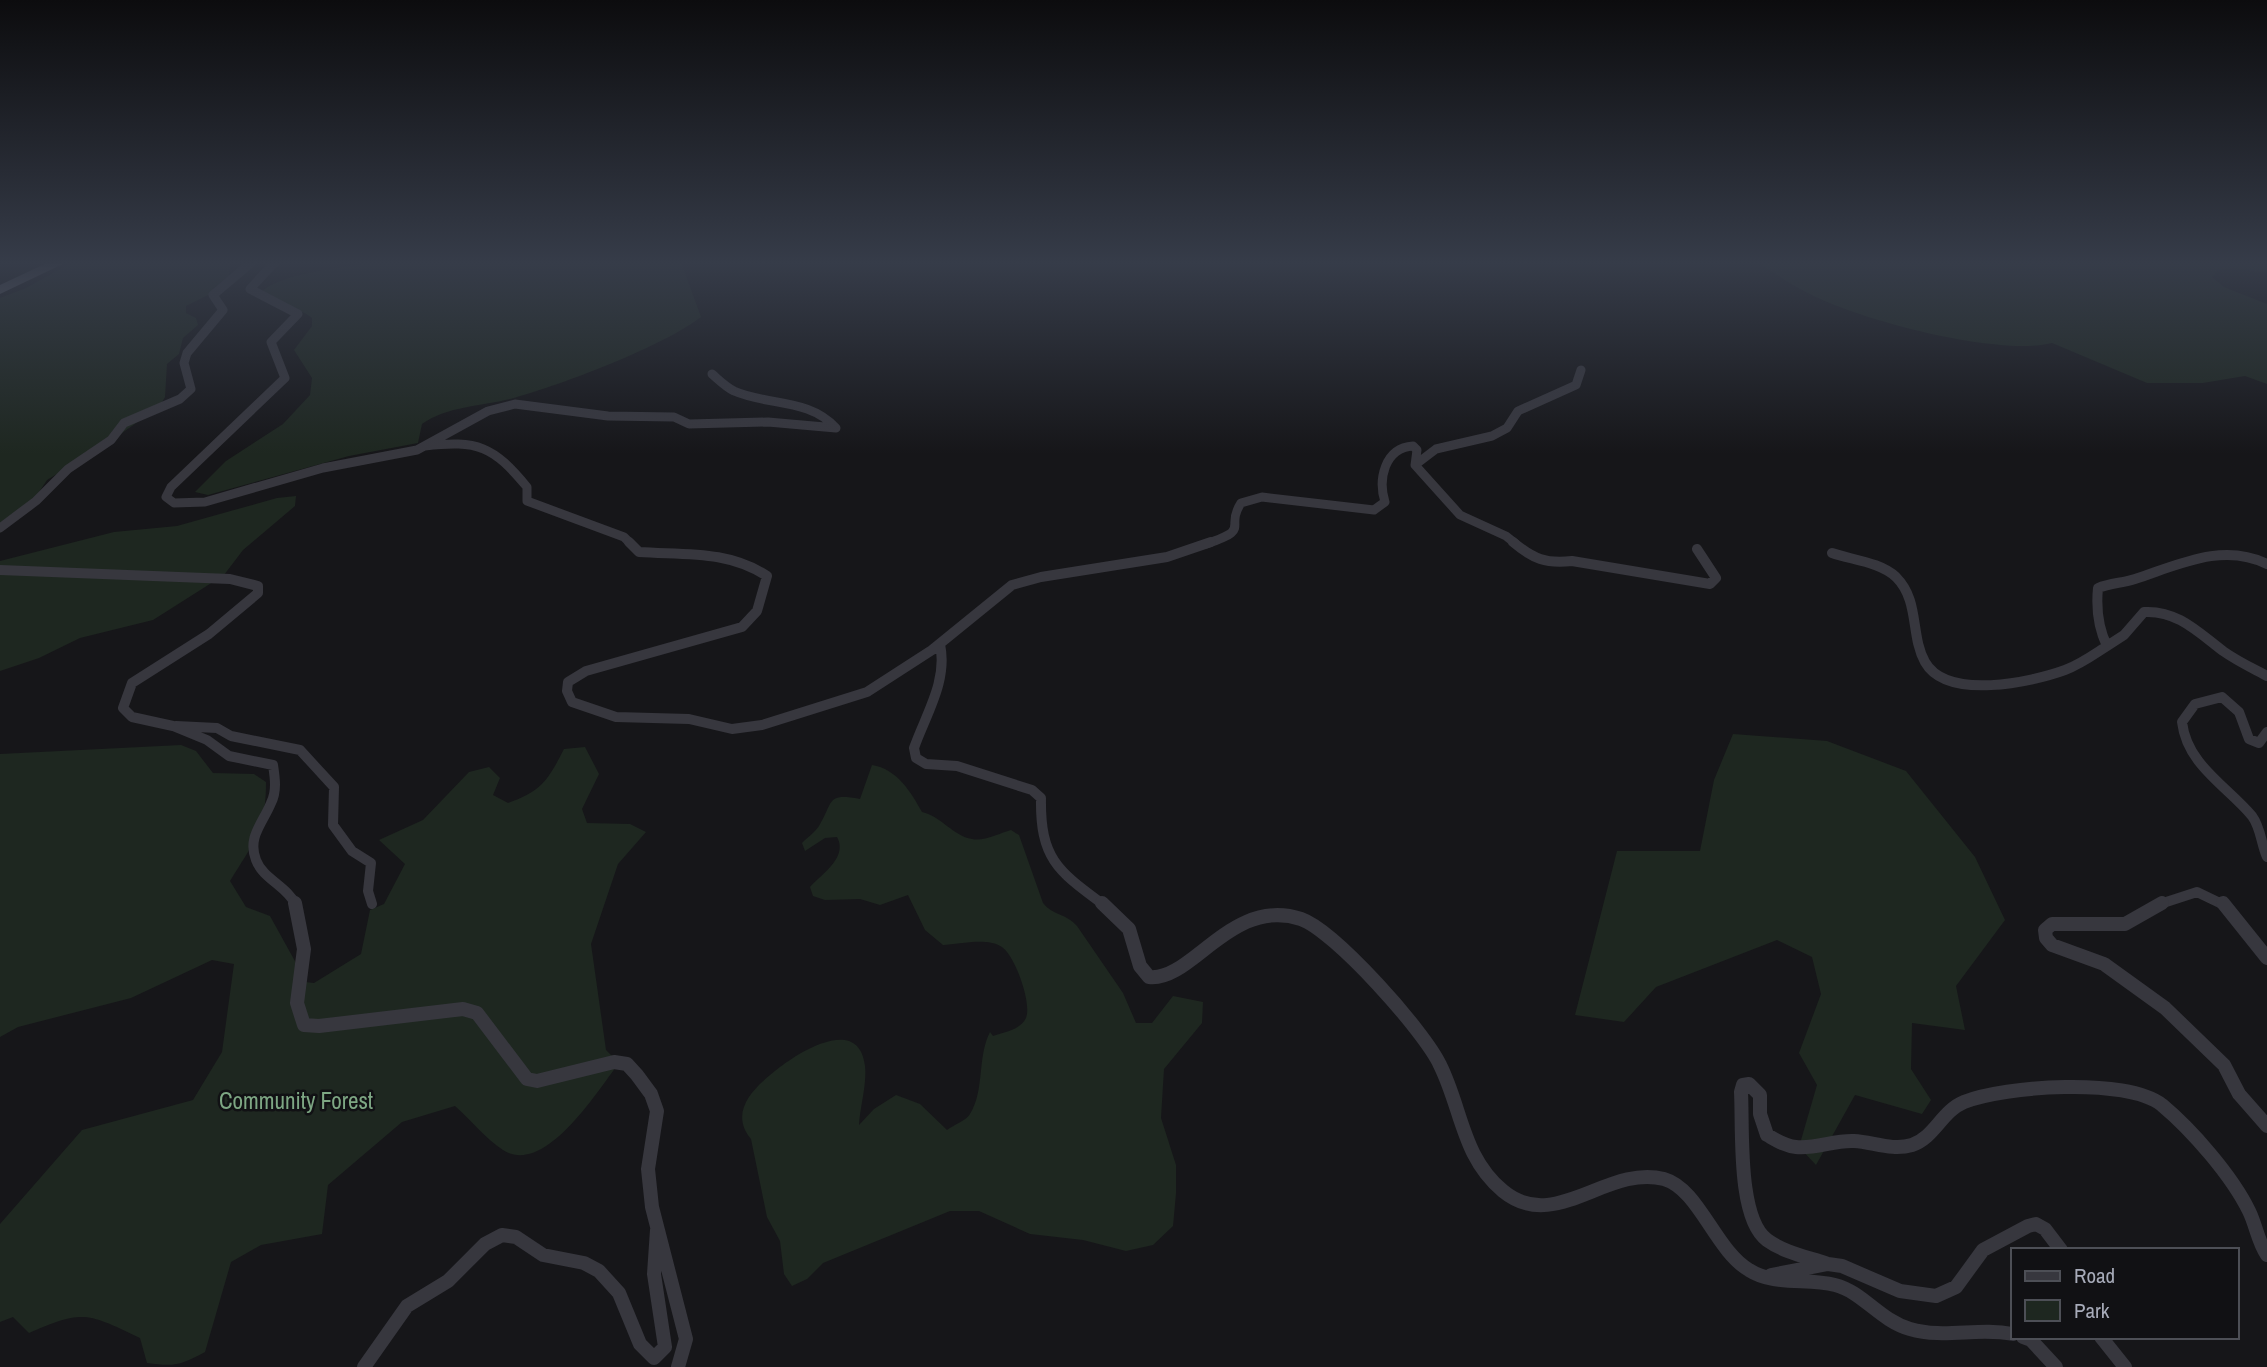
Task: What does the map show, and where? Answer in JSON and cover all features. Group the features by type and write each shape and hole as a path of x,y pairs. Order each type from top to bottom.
{"street":[{"path":"0,528 37,501 68,469 111,440 124,423 186,394 191,389 184,363 187,353 210,326"},
{"path":"287,326 271,342 283,364 285,378 172,487 166,497 174,503 205,502 323,468 425,446 464,442 486,446 527,487 527,501 624,537 639,552 726,558 767,576 757,611 742,627 577,676 568,682 567,691 572,702 616,717 688,719 732,729 762,725 867,692 940,644 972,614 1012,585 1041,576 1167,557 1230,536 1237,527 1237,509 1251,499 1283,498 1374,510 1385,502 1380,483 1384,469 1398,450 1406,445 1417,450 1415,465 1460,515 1506,536 1532,558 1572,561 1710,584 1716,578 1697,549"},
{"path":"1415,465 1436,449 1492,436 1507,428 1518,411 1576,385 1581,370"},
{"path":"425,446 488,411 515,404 608,416 674,417 689,424 739,421 832,430 836,428 829,420 807,410 732,390 712,374"},
{"path":"1832,553 1895,576 1909,598 1926,663 1943,678 1962,683 2003,685 2035,678 2079,664 2124,635 2144,612 2157,611 2180,620 2231,657 2267,676"},
{"path":"2107,646 2102,636 2096,600 2098,588 2108,583 2133,580 2172,565 2230,555 2253,556 2267,564"},
{"path":"0,570 220,578 257,586 258,593 234,616 132,683 123,708 132,717 173,726 208,740 229,756 273,765 277,783 276,797 253,843 254,858 266,878 285,891 297,905 304,961 295,1001 297,1014 304,1025 319,1026 463,1009 477,1013 527,1079 537,1082 614,1062 627,1064 651,1094 657,1111 648,1169 658,1227 685,1339 678,1367"},
{"path":"940,644 944,655 939,682 914,748 916,758 926,764 957,766 1032,790 1041,799 1039,819 1050,860 1069,882 1123,921 1134,936 1138,967 1144,975 1154,978 1181,969 1233,926 1257,918 1298,917 1318,927 1343,951 1430,1046 1455,1105 1466,1146 1503,1191 1526,1206 1551,1204 1641,1176 1669,1181 1687,1197 1730,1258 1754,1274 1840,1286 1857,1295 1882,1318 1923,1332 1947,1335 1999,1330 2011,1333"},
{"path":"2267,732 2259,743 2249,739 2239,712 2222,697 2201,700 2192,706 2184,713 2182,725 2190,755 2254,820 2267,857"},
{"path":"173,726 197,724 217,728 231,736 300,750 334,788 333,825 352,851 371,863 368,891 372,904"},
{"path":"2267,958 2221,901 2197,892 2156,905 2141,917 2125,924 2052,924 2045,930 2046,938 2052,945 2104,964 2165,1008 2224,1065 2239,1094 2267,1126"},
{"path":"2059,1248 2045,1229 2036,1224 2028,1226 1983,1250 1956,1287 1936,1296 1900,1291 1842,1266 1828,1264 1770,1241 1760,1234 1752,1222 1747,1201 1743,1085 1749,1084 1760,1095 1760,1114 1767,1135 1792,1147 1814,1148 1851,1141 1899,1147 1912,1145 1926,1138 1940,1119 1965,1102 2056,1089 2107,1087 2141,1093 2172,1114 2219,1163 2240,1194 2258,1229 2262,1249 2267,1255"},
{"path":"364,1367 408,1305 447,1282 487,1243 498,1236 511,1235 543,1256 584,1261 598,1270 615,1286 643,1349 654,1359 665,1348 652,1270 652,1248 658,1227"},
{"path":"1765,1276 1828,1264"},
{"path":"2028,1339 2056,1367"},
{"path":"2103,1339 2125,1367"}],"green space":[{"path":"0,326 197,326 183,338 179,354 167,364 165,397 160,406 108,443 47,480 34,500 0,533"},
{"path":"312,326 689,326 638,352 558,384 514,398 443,413 422,424 418,443 349,456 208,495 195,492 226,461 283,424 310,395 312,378 294,350"},
{"path":"1900,326 2267,326 2267,384 2245,376 2203,383 2147,383 2052,343 2028,346 1998,345"},
{"path":"296,496 295,506 243,550 224,575 153,620 80,638 39,658 0,671 0,561 114,532 177,526 277,498"},
{"path":"1733,734 1827,741 1906,771 1975,857 2005,920 1956,986 1965,1030 1912,1023 1911,1069 1931,1100 1922,1114 1855,1095 1816,1165 1799,1147 1817,1085 1799,1053 1821,994 1812,957 1777,940 1656,987 1624,1022 1575,1015 1617,851 1700,851 1714,780"},
{"name":"Community Forest","path":"181,745 196,751 213,773 254,774 266,782 261,824 252,845 230,881 246,907 270,916 296,963 296,981 314,983 361,954 370,910 384,904 405,864 379,840 423,820 469,772 489,767 500,778 493,795 508,803 529,794 543,783 564,749 585,747 599,774 582,809 587,823 630,824 646,832 618,864 591,944 606,1050 619,1063 569,1127 536,1152 519,1155 497,1146 455,1106 402,1122 328,1185 322,1234 261,1245 231,1262 205,1352 183,1362 164,1365 147,1363 140,1338 96,1319 74,1317 29,1333 13,1317 0,1322 0,1224 82,1130 193,1100 222,1052 234,964 212,960 131,998 18,1027 0,1037 0,754"},
{"path":"872,765 896,776 908,789 922,812 935,817 965,837 976,840 1011,830 1019,835 1043,903 1077,926 1123,993 1136,1023 1152,1023 1173,996 1203,1002 1202,1023 1164,1069 1161,1118 1176,1165 1176,1193 1173,1226 1153,1245 1126,1251 1083,1240 1030,1234 979,1211 950,1211 823,1263 807,1279 792,1286 784,1274 780,1241 767,1217 751,1139 744,1128 742,1118 744,1108 754,1090 780,1067 815,1046 828,1041 852,1042 860,1051 865,1066 859,1125 874,1109 896,1095 920,1104 947,1130 963,1121 975,1105 990,1032 993,1036 1007,1032 1016,1028 1026,1018 1027,1002 1017,969 1002,947 989,942 943,945 925,930 908,895 880,905 860,899 825,900 813,896 810,887 837,858 840,844 837,837 825,838 805,851 802,843 819,826 832,801 841,797 860,799"}]}
